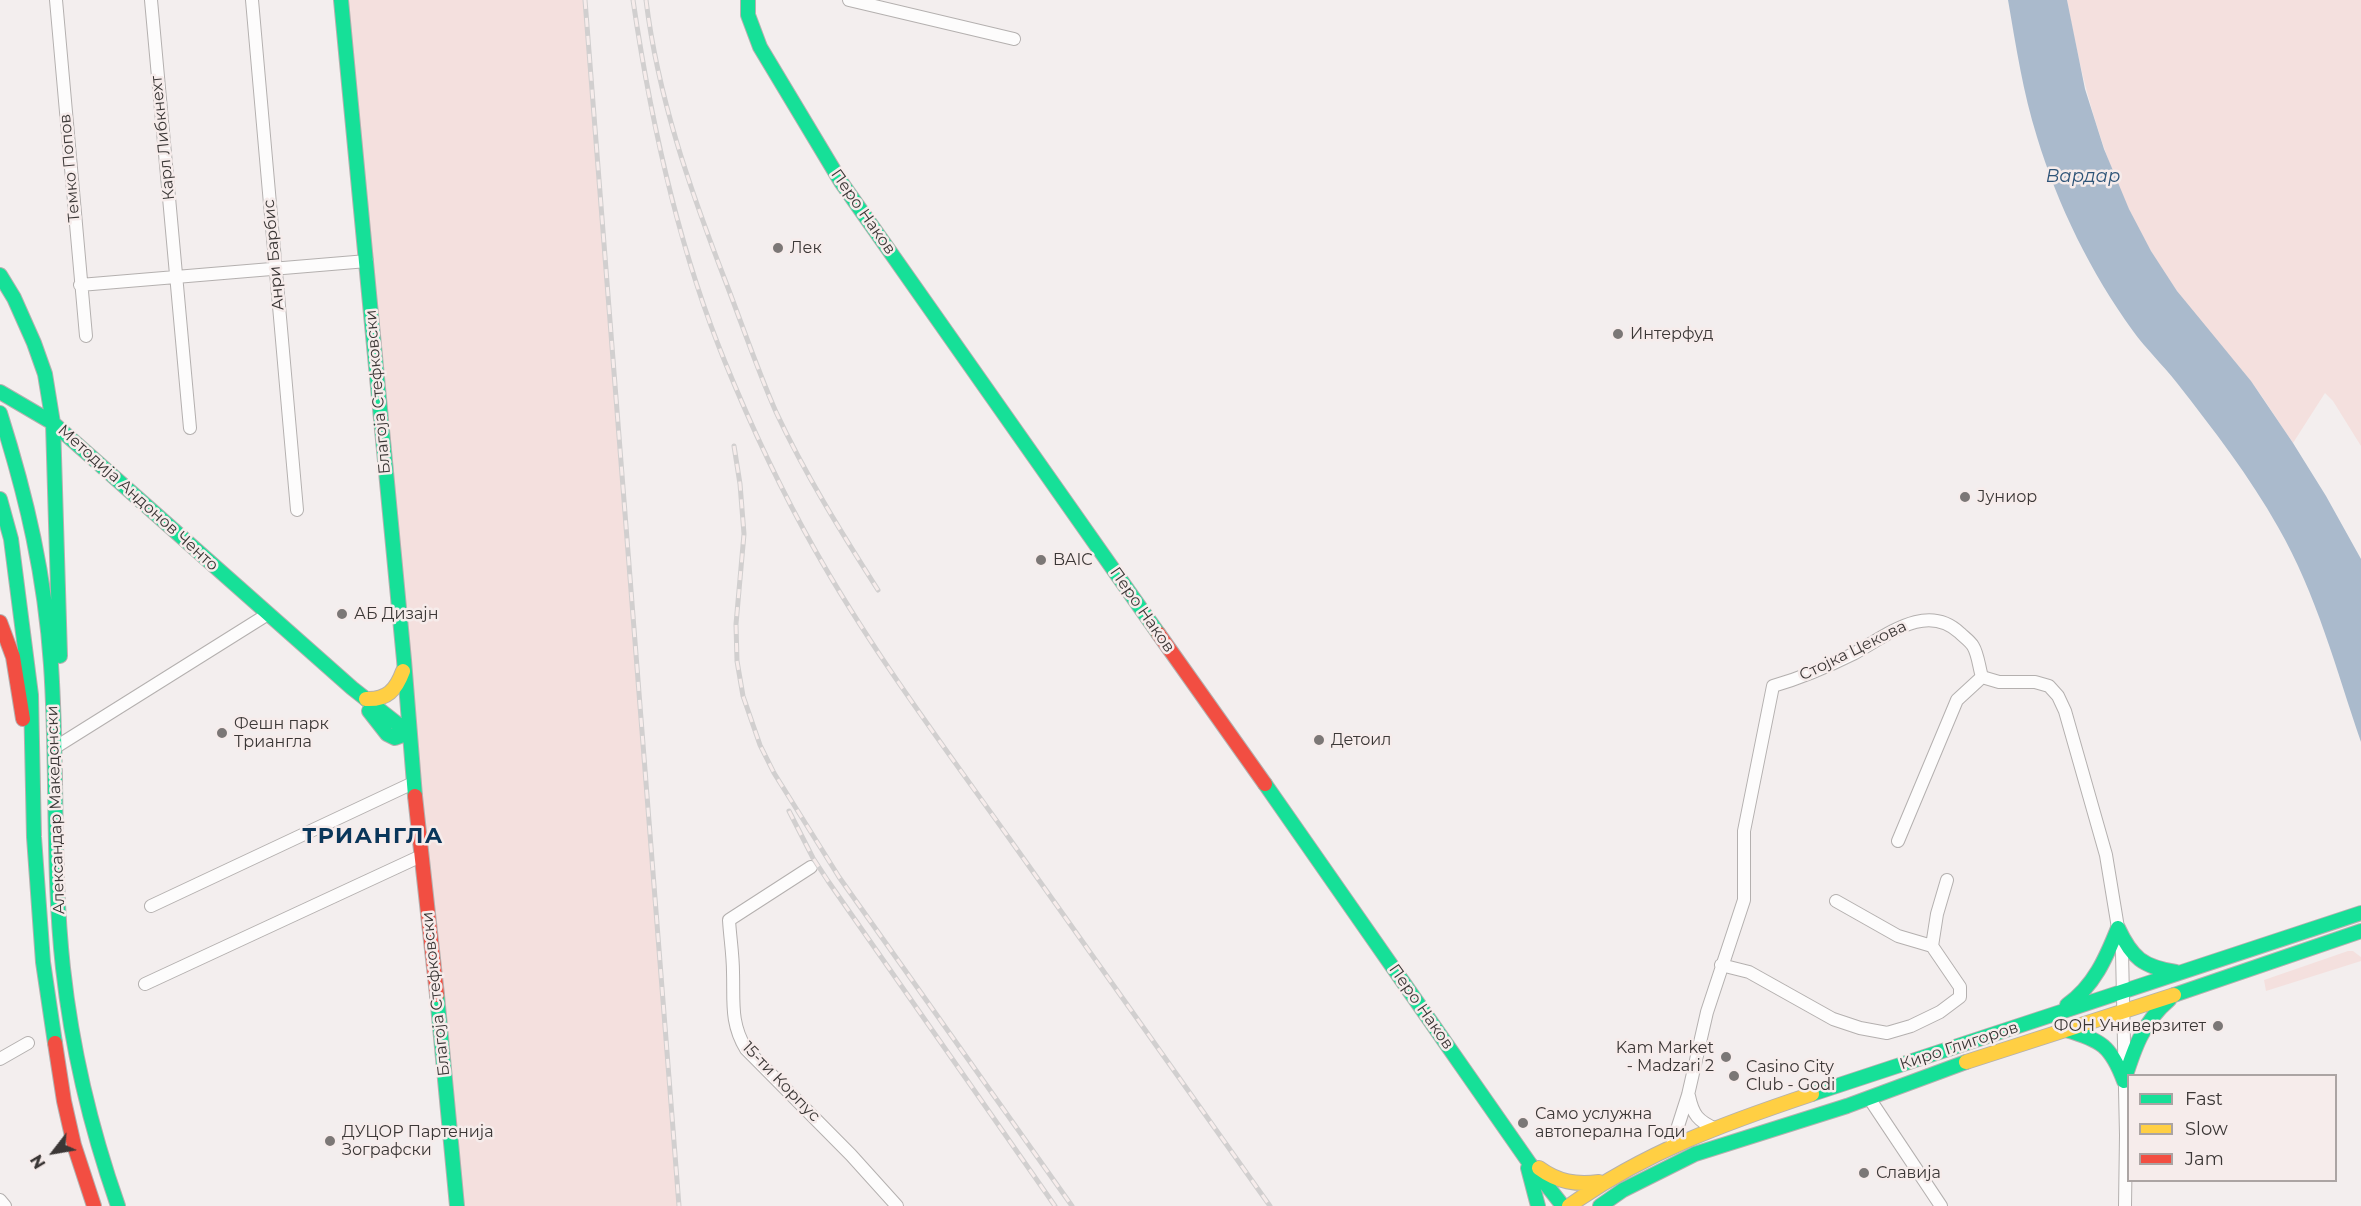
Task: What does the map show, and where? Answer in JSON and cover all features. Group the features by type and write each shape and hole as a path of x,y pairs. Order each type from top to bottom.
{"street":[{"name":"Темко Попов","path":"56,0 86,336"},
{"name":"Карл Либкнехт","path":"151,0 190,428"},
{"name":"Анри Барбис","path":"252,0 297,510"},
{"name":"Благоја Стефковски","path":"342,0 413,783 435,972 457,1206"},
{"name":"Перо Наков","path":"748,0 748,15 760,47 841,182 1033,458 1333,880 1522,1153 1563,1206"},
{"path":"849,0 1014,39"},
{"path":"80,285 367,261"},
{"path":"0,275 14,298 34,343 45,374 53,423 59,582 57,830"},
{"name":"Методија Андонов Ченто","path":"0,392 53,423 352,688 409,733"},
{"name":"Александар Македонски","path":"0,413 29,504 41,573 52,679 60,933 73,1038 97,1143 118,1206"},
{"name":"Александар Македонски","path":"0,499 12,548 31,695 34,837 43,962 55,1055 74,1145 94,1206"},
{"path":"58,745 268,614"},
{"name":"Стојка Цекова","path":"1672,1145 1688,1095 1707,1012 1721,966 1740,918 1744,900 1744,831 1773,686 1813,673 1854,653 1890,631 1915,621 1936,620 1952,625 1973,645 1982,677"},
{"path":"0,622 7,635 15,663 28,761 34,837"},
{"path":"366,699 384,699 393,693 404,668"},
{"path":"1898,840 1957,700 1982,677 1999,682 2035,682 2049,686 2058,696 2065,711 2095,810 2111,878 2122,952 2126,1135 2125,1206"},
{"name":"Методија Андонов Ченто","path":"352,688 387,734 413,783"},
{"path":"387,734 394,738 409,733"},
{"path":"151,906 413,783"},
{"path":"145,984 421,856"},
{"name":"15-ти Корпус","path":"811,867 729,920 736,1034 746,1049 851,1155 897,1206"},
{"path":"1932,946 1936,914 1947,880"},
{"path":"1721,966 1749,972 1833,1019 1860,1028 1887,1033 1911,1026 1940,1012 1960,997 1960,987 1932,946 1898,936 1836,901"},
{"name":"Киро Глигоров","path":"1569,1206 1603,1182 1672,1145 2123,991 2357,914"},
{"path":"2118,928 2133,954 2146,966 2180,972"},
{"path":"2049,1017 2084,994 2102,968 2118,928"},
{"name":"Киро Глигоров","path":"1600,1206 1610,1202 1623,1190 1695,1155 1869,1098 1978,1058 2360,932"},
{"path":"2124,1081 2145,1022 2160,1007 2183,991"},
{"path":"2065,1029 2100,1040 2117,1062 2124,1081"},
{"path":"0,1059 28,1043"},
{"path":"1688,1095 1700,1122 1716,1129"},
{"path":"1869,1098 1941,1206"},
{"path":"1522,1153 1550,1177 1559,1181 1574,1185 1603,1182"},
{"path":"1522,1153 1538,1206"},
{"path":"0,1200 5,1206"}],"shaded area":[{"path":"342,0 585,0 679,1206 461,1206"},
{"path":"2067,0 2361,0 2361,446 2333,401 2325,393 2293,443 2255,387 2185,302 2155,258 2120,188 2093,114"},
{"path":"2353,951 2361,957 2361,961 2266,991 2264,980"}],"water":[{"name":"Вардар","path":"2008,0 2067,0 2085,89 2104,149 2129,209 2151,251 2177,291 2251,381 2326,496 2361,559 2361,742 2315,606 2278,527 2217,436 2172,376 2133,331 2103,286 2077,238 2045,163 2032,120"}],"railway":[{"path":"585,0 679,1206"},
{"path":"633,0 648,92 668,184 693,274 735,386 790,504 837,588 908,697 1270,1206"},
{"path":"646,0 658,72 677,143 762,379 787,435 811,480 878,590"},
{"path":"734,446 744,534 736,624 737,661 743,696 760,745 774,773 839,877 1072,1206"},
{"path":"789,811 813,858 828,881 1055,1206"}],"traffic: fast":[{"path":"341,0 415,796"},
{"path":"748,0 748,15 760,47 841,182 1158,633"},
{"path":"0,275 14,298 34,343 45,374 53,423 60,656"},
{"path":"0,392 53,423 352,688 409,733"},
{"path":"0,413 19,476 33,538 48,632 53,703 57,893 67,999 84,1089 99,1148 118,1206"},
{"path":"0,499 11,539 31,695 34,837 43,962 55,1043"},
{"path":"369,711 387,734 395,738 409,733"},
{"path":"1265,784 1530,1164 1563,1206"},
{"path":"1812,1094 2361,913"},
{"path":"2118,928 2128,947 2140,959 2155,967 2176,972"},
{"path":"2067,1005 2092,980 2104,961 2118,928"},
{"path":"2174,995 2361,931"},
{"path":"437,995 457,1206"},
{"path":"2124,1081 2146,1027 2152,1017 2169,1000"},
{"path":"2066,1030 2088,1037 2103,1046 2114,1060 2124,1081"},
{"path":"1600,1206 1623,1190 1695,1154 1847,1106 1966,1062"},
{"path":"1528,1168 1538,1206"}],"traffic: slow":[{"path":"366,699 385,696 397,684 403,671"},
{"path":"1966,1062 2174,995"},
{"path":"1569,1206 1656,1154 1748,1116 1812,1094"},
{"path":"1539,1168 1553,1177 1568,1181 1599,1182"}],"traffic: jam":[{"path":"0,622 13,657 23,719"},
{"path":"1158,633 1265,784"},
{"path":"415,796 437,995"},
{"path":"55,1043 74,1145 94,1206"}],"place":[{"name":"Лек","path":"778,248"},
{"name":"Интерфуд","path":"1618,334"},
{"name":"Јуниор","path":"1965,497"},
{"name":"BAIC","path":"1041,560"},
{"name":"АБ Дизајн","path":"342,614"},
{"name":"Фешн парк Триангла","path":"222,733"},
{"name":"Детоил","path":"1319,740"},
{"name":"ФОН Универзитет","path":"2218,1026"},
{"name":"Kam Market - Madzari 2","path":"1726,1057"},
{"name":"Casino City Club - Godi","path":"1734,1076"},
{"name":"Само услужна автоперална Годи","path":"1523,1123"},
{"name":"ДУЦОР Партенија Зографски","path":"330,1141"},
{"name":"Славија","path":"1864,1173"}],"district":[{"name":"ТРИАНГЛА","path":"373,837"}]}
